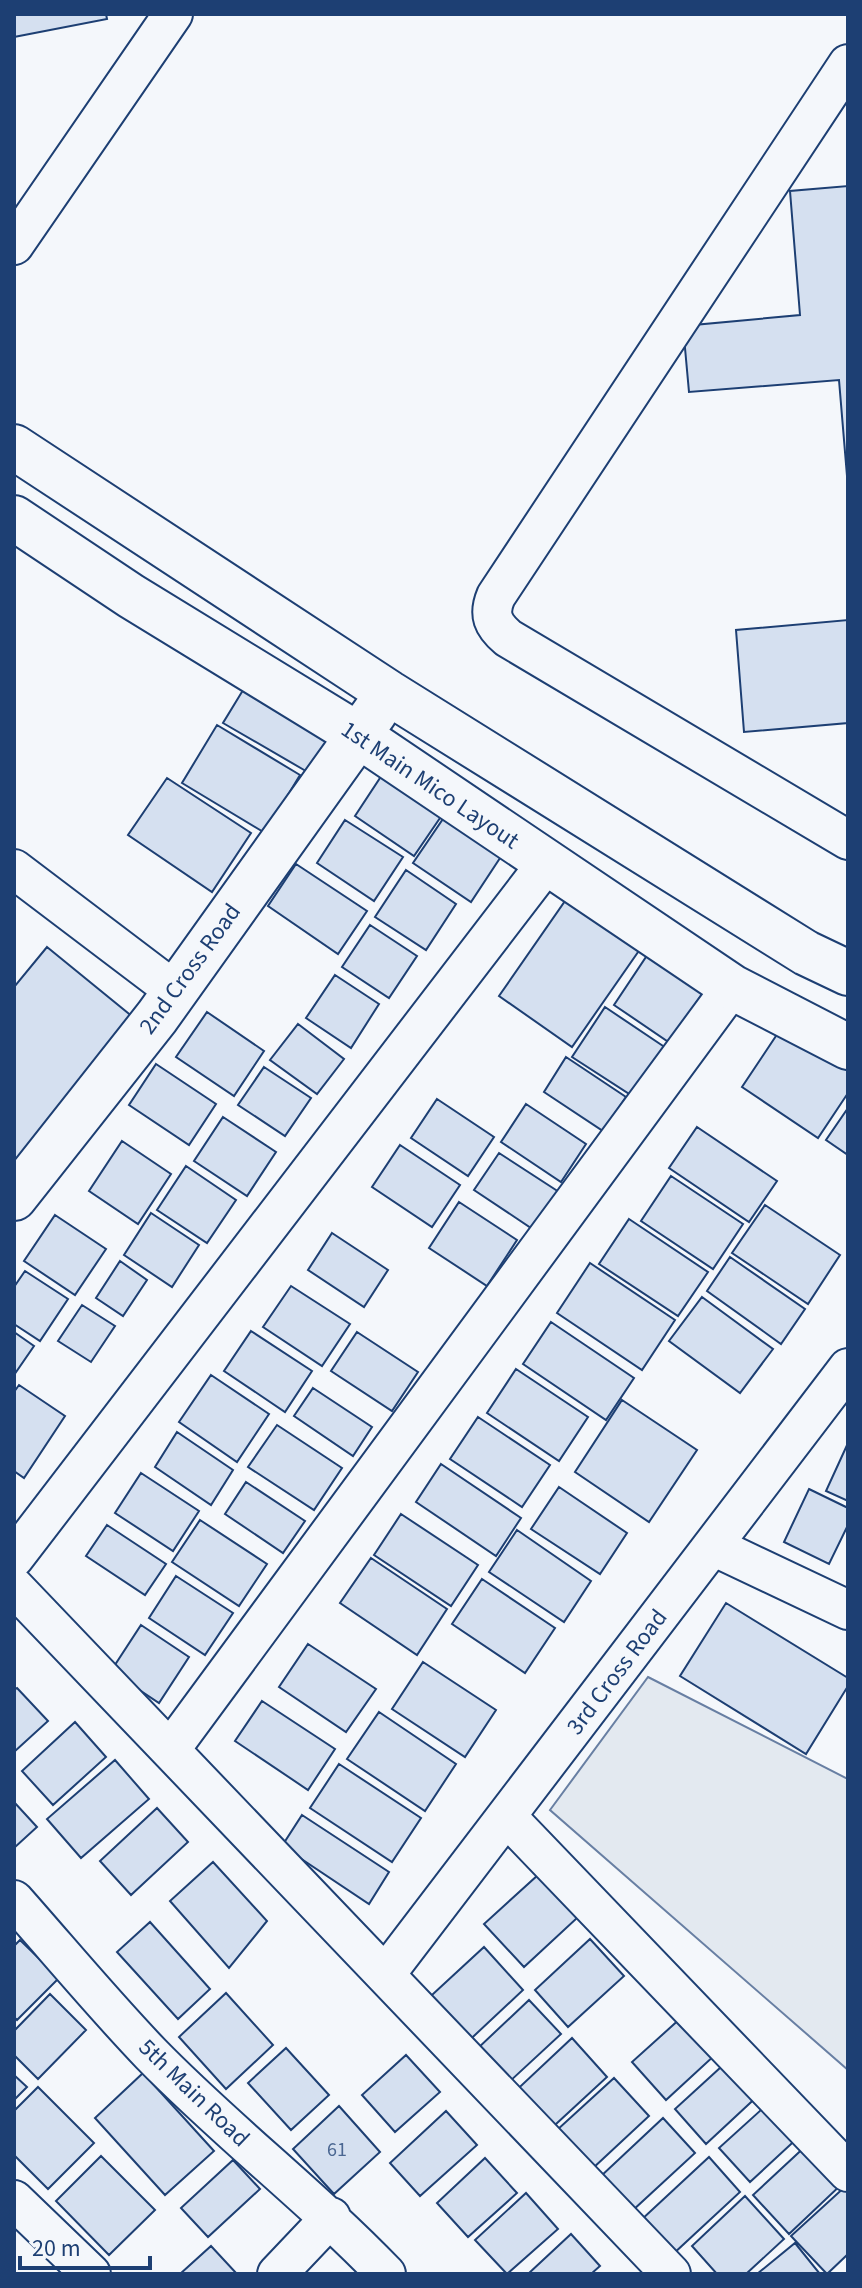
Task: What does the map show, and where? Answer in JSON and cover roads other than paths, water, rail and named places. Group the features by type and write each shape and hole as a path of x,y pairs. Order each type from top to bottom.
{"street":[{"path":"14,245 173,14"},
{"path":"848,64 496,596 491,617 495,627 508,638 848,840"},
{"path":"14,447 389,693 806,953 848,973"},
{"name":"1st Main Mico Layout","path":"14,518 131,596 358,735 732,987 848,1047"},
{"name":"2nd Cross Road","path":"14,1198 175,991 389,693"},
{"path":"14,1558 546,864"},
{"path":"14,869 175,991"},
{"path":"170,1750 732,987"},
{"name":"3rd Cross Road","path":"385,1975 845,1378"},
{"path":"713,1546 848,1610"},
{"path":"14,1587 671,2274"},
{"path":"507,1817 848,2172"},
{"name":"5th Main Road","path":"14,1900 151,2054 303,2196 331,2217 386,2274"},
{"path":"14,2200 91,2274"},
{"path":"277,2274 331,2217"}]}
